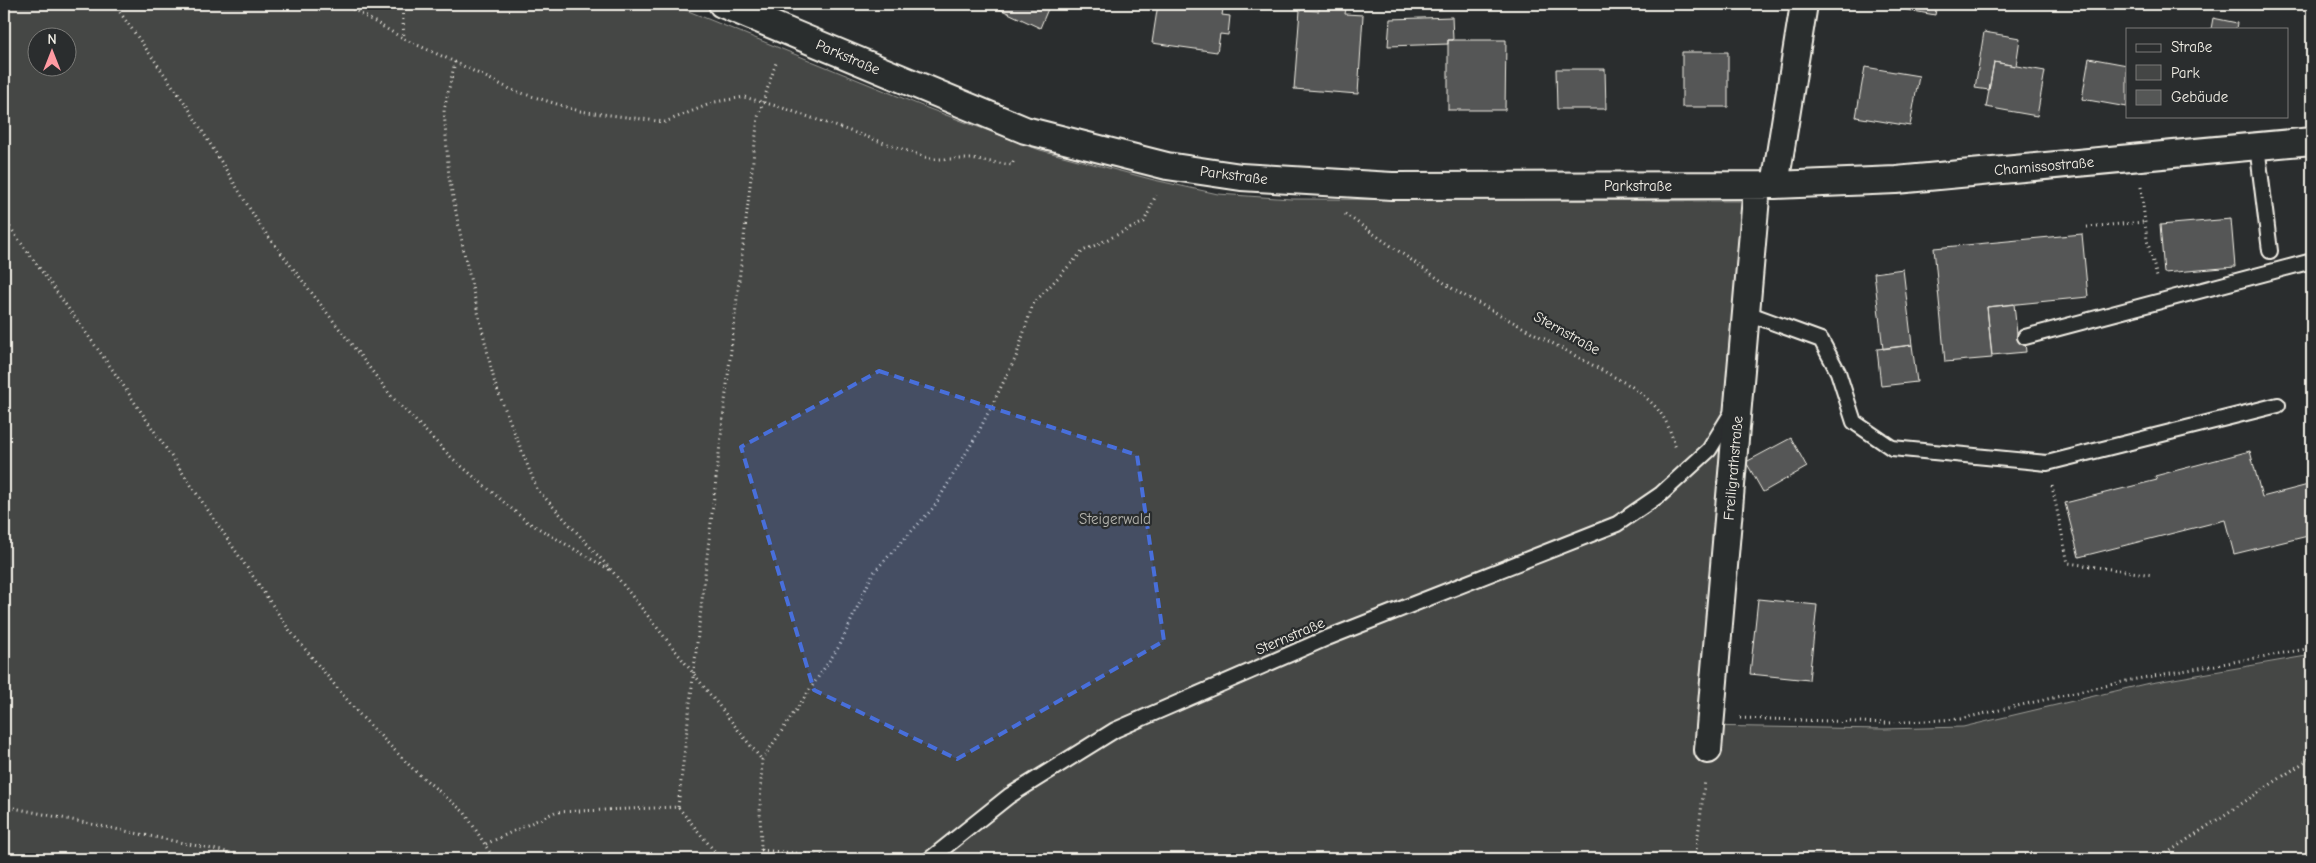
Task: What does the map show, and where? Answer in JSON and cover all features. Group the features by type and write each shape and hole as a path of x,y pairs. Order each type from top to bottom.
{"street":[{"name":"Parkstraße","path":"722,4 1025,130 1167,166 1241,177 1392,186 1766,186"},
{"name":"Freiligrathstraße","path":"1708,750 1747,313 1766,186 1804,4"},
{"name":"Chamissostraße","path":"1766,186 1896,180 2312,141"}],"lane":[{"path":"2257,146 2270,252"},
{"path":"2025,337 2312,261"},
{"path":"1747,313 1821,340 1838,372 1854,422 1892,448 2047,463 2278,405"},
{"name":"Sternstraße","path":"930,859 1009,796 1115,730 1327,638 1617,524 1661,494 1709,450 1740,396"}],"path":[{"path":"114,4 187,106 261,227 392,397 452,458 526,521 613,572"},
{"path":"344,4 404,39 512,90 579,111 664,122 715,102 744,97 931,160 970,160 1012,164 1025,130"},
{"path":"402,4 404,39"},
{"path":"721,859 678,807 758,117 787,31"},
{"path":"456,62 444,110 449,177 465,257 495,384 537,489 613,572 762,760"},
{"path":"756,859 761,850 762,760 840,645 872,573 934,507 978,433 1016,357 1033,304 1083,252 1144,222 1167,166"},
{"path":"2142,196 2144,222 2163,299"},
{"name":"Sternstraße","path":"1338,209 1456,291 1631,386 1655,404 1669,425 1677,451 1680,476"},
{"path":"4,218 112,369 290,631 358,713 415,770 465,813 494,859"},
{"path":"2087,227 2144,222"},
{"path":"2047,463 2068,564 2153,575"},
{"path":"1711,705 1736,718 1888,723 1960,720 2131,680 2312,648"},
{"path":"1695,859 1708,750"},
{"path":"2158,859 2312,757"},
{"path":"4,806 261,859"},
{"path":"486,844 555,812 678,807"},
{"path":"761,850 826,856 830,859"}],"highlighted area":[{"path":"879,371 1137,455 1164,641 957,759 814,690 741,447"}],"green space":[{"name":"Steigerwald","path":"4,4 671,4 927,108 1040,150 1154,180 1218,194 1291,199 1747,201 1700,726 1884,729 1963,727 2145,684 2312,655 2312,859 4,859"}],"building":[{"path":"989,4 1050,4 1040,28"},
{"path":"1158,4 1224,4 1222,15 1230,16 1228,35 1220,34 1217,52 1152,43"},
{"path":"1875,4 1937,4 1935,15"},
{"path":"1319,6 1346,8 1345,14 1363,15 1358,94 1294,89 1300,10 1319,11"},
{"path":"1452,17 1453,40 1448,40 1448,44 1388,46 1390,19"},
{"path":"2213,18 2237,23 2236,28 2211,28"},
{"path":"1984,32 2020,38 2016,66 1994,62 1989,90 1975,88"},
{"path":"1448,40 1506,40 1505,110 1448,110"},
{"path":"1682,52 1728,52 1728,107 1682,107"},
{"path":"2089,58 2126,65 2126,107 2082,99"},
{"path":"1994,62 2045,71 2037,116 1986,107"},
{"path":"1865,67 1919,76 1910,126 1856,117"},
{"path":"1556,69 1605,69 1606,109 1557,109"},
{"path":"2231,219 2235,267 2164,273 2160,225"},
{"path":"2082,234 2088,297 1987,307 1992,358 1945,362 1934,248"},
{"path":"1903,269 1912,345 1883,349 1874,273"},
{"path":"2014,304 2017,334 2024,333 2026,352 1992,355 1987,307"},
{"path":"1912,345 1917,382 1881,386 1877,349"},
{"path":"1791,438 1807,467 1763,492 1746,462"},
{"path":"2250,451 2262,497 2312,484 2312,535 2234,554 2225,520 2079,557 2065,503 2157,480 2155,476"},
{"path":"1758,599 1817,605 1809,680 1750,674"}]}
